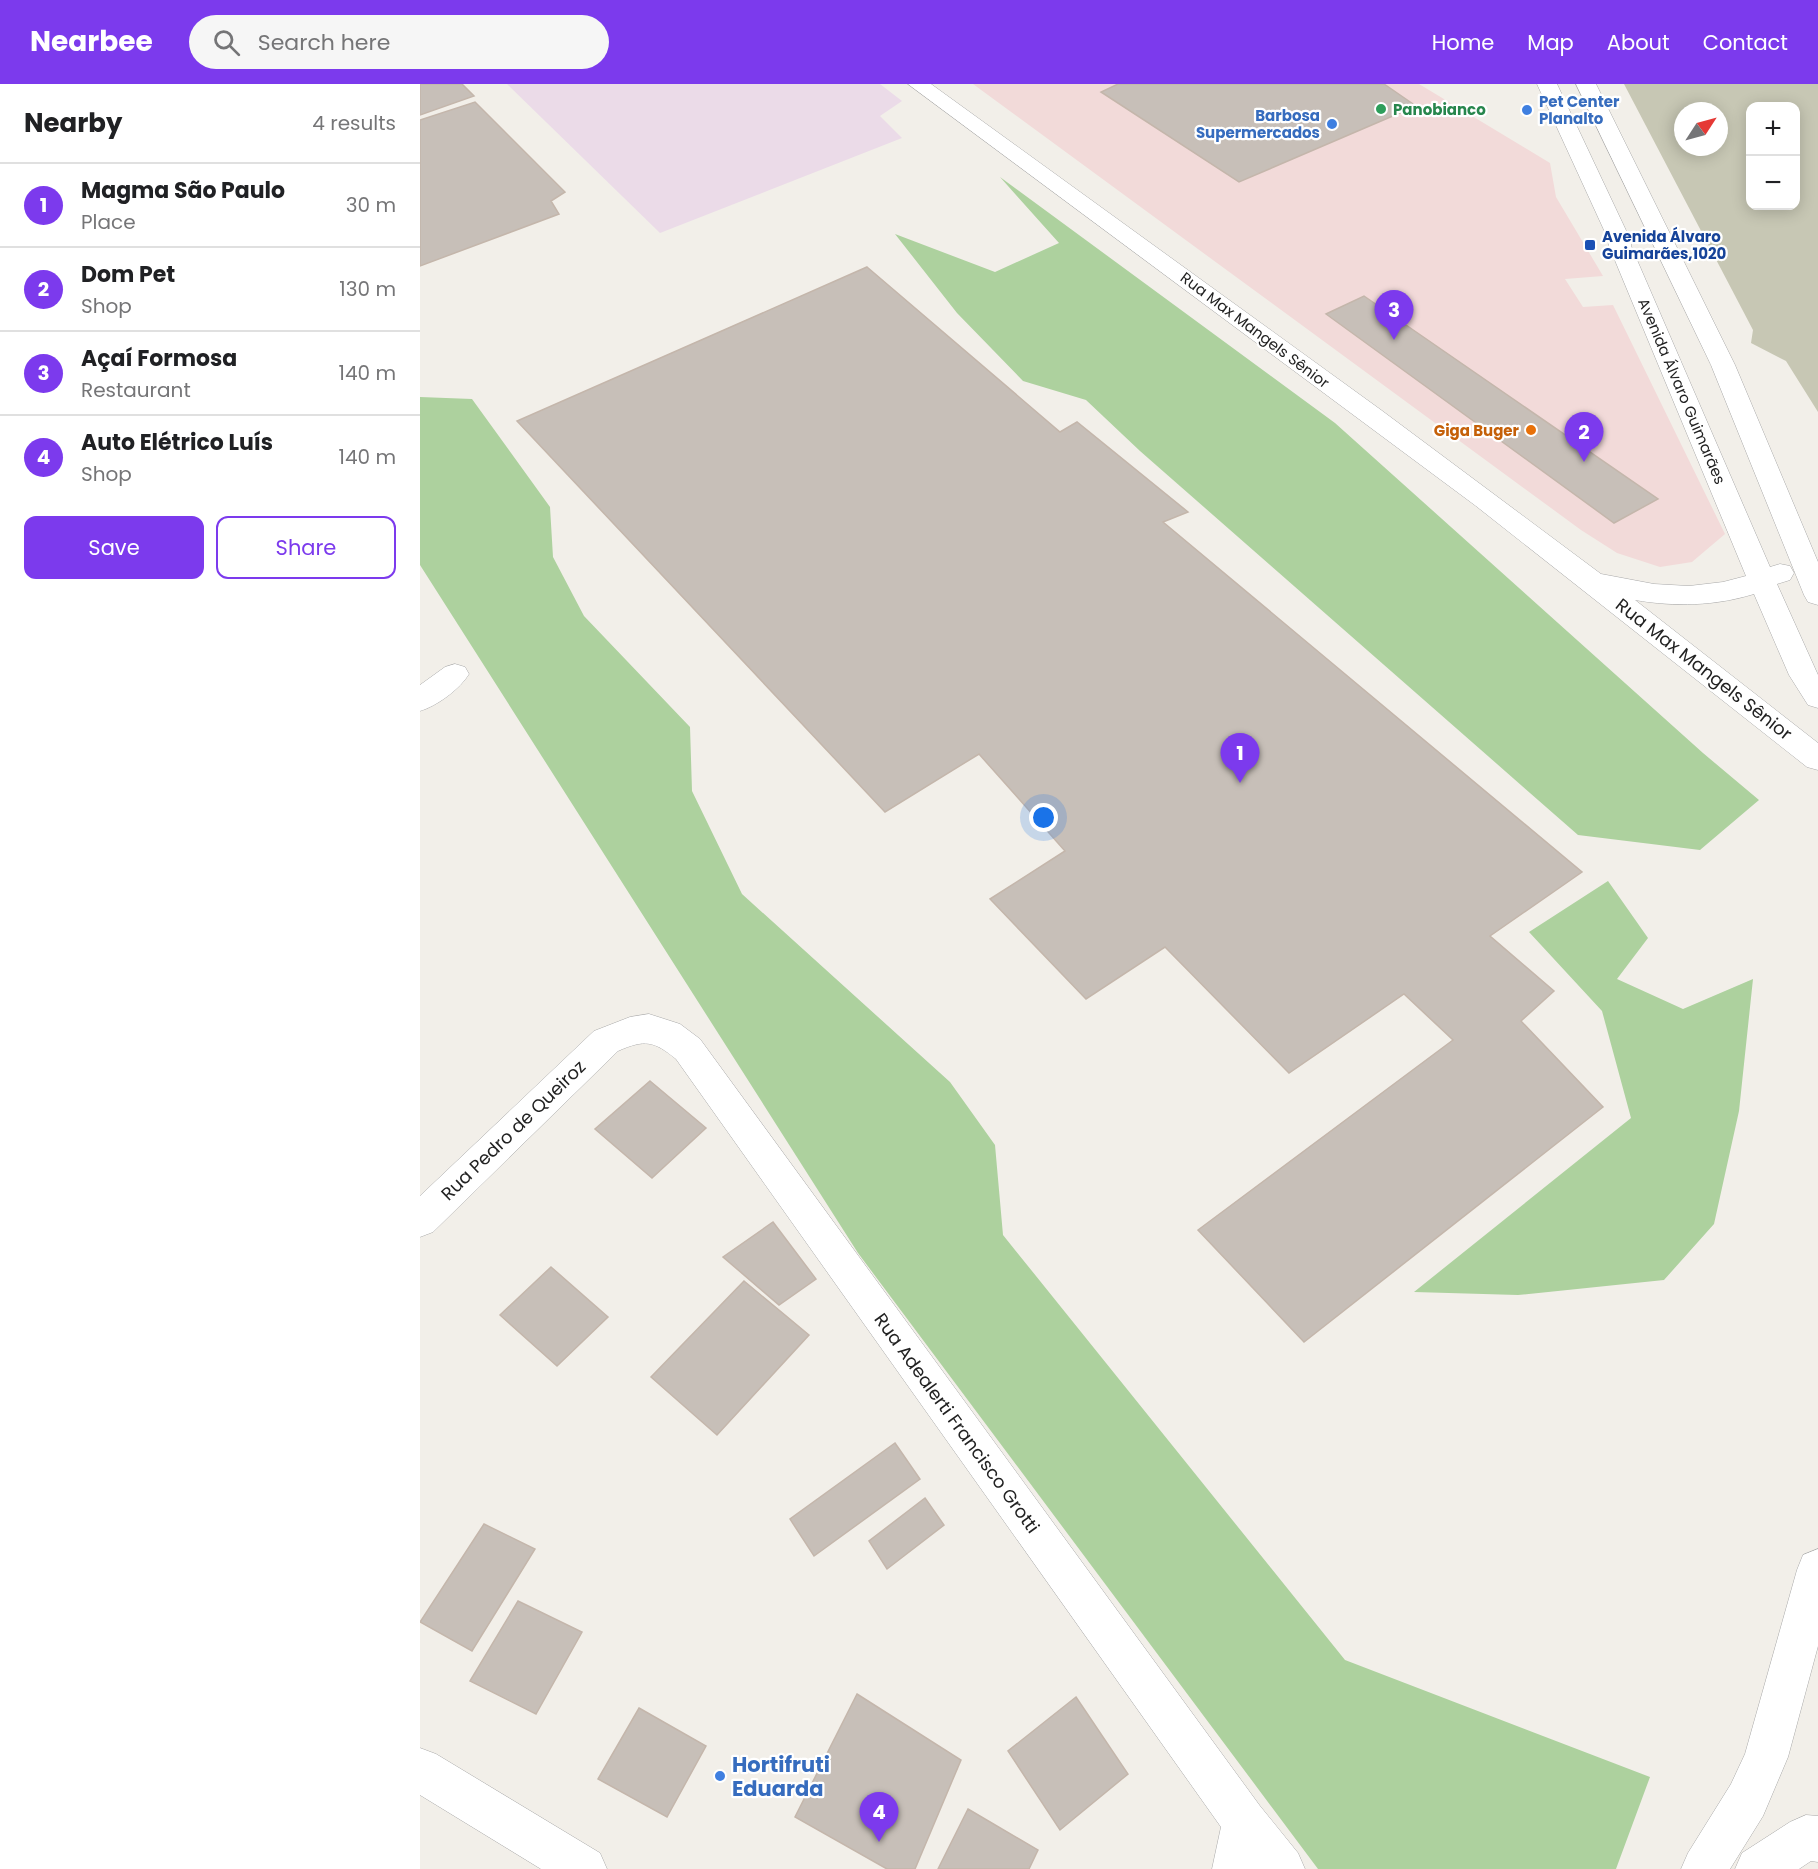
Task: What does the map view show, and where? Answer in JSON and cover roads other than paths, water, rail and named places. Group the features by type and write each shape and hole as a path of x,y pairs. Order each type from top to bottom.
{"street":[{"name":"Rua Max Mangels Sênior","path":"918,84 1127,234 1589,579 1818,759"},
{"name":"Avenida Álvaro Guimarães","path":"1547,84 1620,241 1620,246 1761,580 1803,675 1818,697"},
{"path":"1586,84 1723,365 1814,584"},
{"name":"Rua Max Mangels Sênior","path":"1589,579 1631,591 1675,596 1736,589 1780,573 1814,584"},
{"path":"420,700 455,674"},
{"name":"Rua Adealerti Francisco Grotti","path":"606,1041 628,1031 654,1027 672,1035 688,1049 1244,1822 1282,1869"},
{"name":"Rua Pedro de Queiroz","path":"420,1220 606,1041"},
{"path":"1704,1869 1747,1800 1766,1757 1818,1570"},
{"path":"420,1770 577,1867"},
{"path":"1235,1869 1244,1822"},
{"path":"1758,1869 1806,1838 1818,1839"}],"place":[{"name":"Panobianco","path":"1381,109"},
{"name":"Pet Center Planalto","path":"1527,110"},
{"name":"Barbosa Supermercados","path":"1332,124"},
{"name":"Avenida Álvaro Guimarães,1020","path":"1590,245"},
{"name":"Açaí Formosa","path":"1394,340"},
{"name":"Giga Buger","path":"1531,430"},
{"name":"Dom Pet","path":"1584,462"},
{"name":"Magma São Paulo","path":"1240,783"},
{"name":"Hortifruti Eduarda","path":"720,1776"},
{"name":"Auto Elétrico Luís","path":"879,1842"}]}
